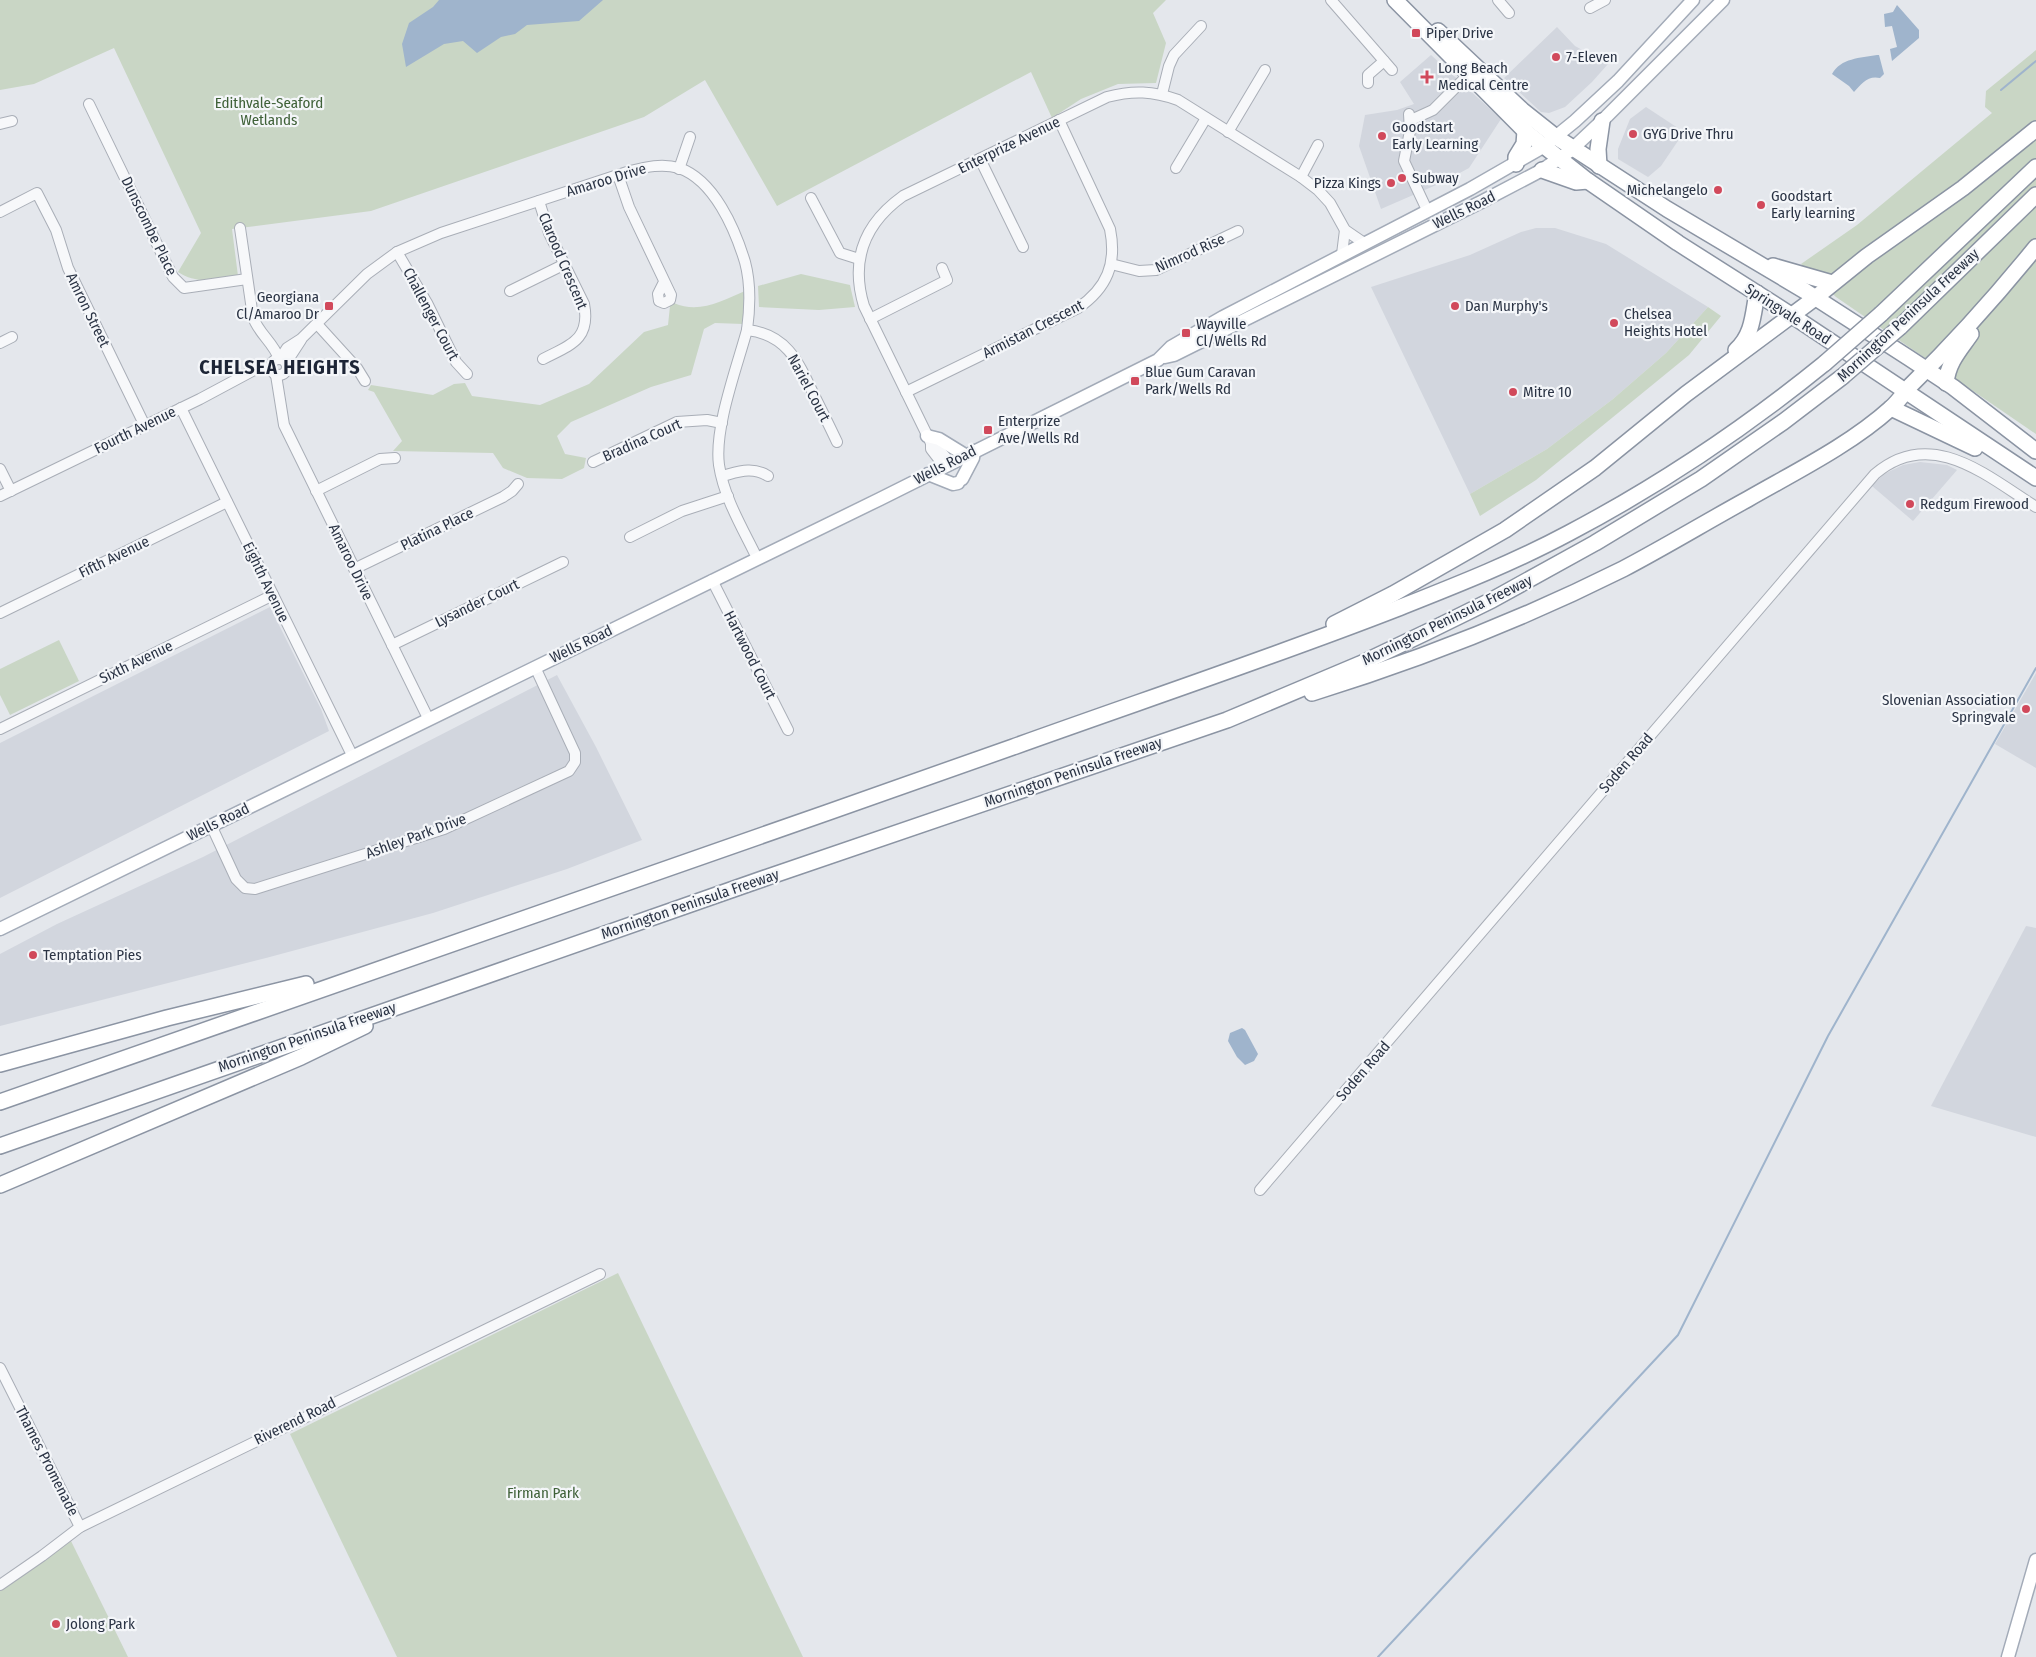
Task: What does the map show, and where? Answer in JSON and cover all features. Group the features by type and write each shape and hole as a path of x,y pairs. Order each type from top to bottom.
{"highway":[{"path":"1395,0 1473,70"},
{"path":"1404,0 1473,70"},
{"name":"Springvale Road","path":"1473,70 1525,131 1588,181 1688,250 1757,293 2036,478"},
{"name":"Springvale Road","path":"1473,70 1556,136 1599,166 1815,298 1946,383 2036,451"},
{"path":"1599,166 1598,149 1602,121"},
{"path":"1686,394 1815,298 1832,283 1964,188 2036,129"},
{"path":"1516,164 1516,157 1524,144 1525,131"},
{"name":"Mornington Peninsula Freeway","path":"0,1102 261,1008 813,818 1348,628 1469,580 1565,536 1652,488 1788,393 1881,314 2036,167"},
{"path":"1542,170 1576,182 1588,181"},
{"name":"Mornington Peninsula Freeway","path":"0,1146 427,995 1059,776 1228,720 1360,664 1492,600 1595,543 1701,479 1842,377 1900,327 2036,195"},
{"path":"1946,383 1947,370 1953,358 2036,247"},
{"path":"1757,263 1832,283"},
{"path":"1228,720 1404,663 1569,595 1624,568 1777,482 1858,433 1891,408 2021,266"},
{"path":"1213,676 1301,640 1393,594 1505,530 1595,468 1686,394 1744,343 1755,314 1757,293"},
{"path":"1891,408 1924,426 1961,440 2017,474 2036,478"},
{"path":"0,1064 166,1018 404,960"},
{"path":"0,1185 301,1057 427,995"}],"main road":[{"name":"Wells Road","path":"1162,357 1171,347 1215,322 1516,164 1543,147 1618,81 1694,0"},
{"name":"Wells Road","path":"0,929 928,474 1162,357 1174,355 1542,170 1573,148 1602,121 1723,0"},
{"path":"928,474 953,484 960,481 973,458 969,453 939,440 929,439"},
{"path":"2008,1657 2036,1560"}],"street":[{"path":"1331,0 1392,70"},
{"path":"1498,0 1509,14"},
{"path":"1590,8 1605,0"},
{"path":"1162,94 1169,66 1174,55 1201,26"},
{"path":"1368,83 1368,75 1384,61"},
{"path":"1228,132 1265,70"},
{"path":"1427,210 1404,161 1410,136 1410,117 1430,112 1473,70"},
{"name":"Enterprize Avenue","path":"947,464 934,454 931,449 929,439 870,319 858,286 859,259 870,229 890,206 903,196 1107,97 1126,92 1162,94 1178,100 1301,177 1318,190 1330,203 1345,230 1364,243"},
{"name":"Dunscombe Place","path":"89,104 172,276 179,284 184,288 247,279"},
{"path":"1176,168 1206,118"},
{"name":"Armistan Crescent","path":"906,392 1078,308 1099,290 1111,264 1113,246 1110,229 1059,120"},
{"path":"0,124 12,121"},
{"path":"679,168 690,137"},
{"path":"1301,177 1318,145"},
{"path":"980,159 1022,247"},
{"name":"Amaroo Drive","path":"279,366 301,339 367,274 397,252 441,233 647,166 679,168 702,181 712,194 737,242 745,262 749,315 747,330 722,423 718,452 728,496 757,558"},
{"path":"618,175 629,207 664,282"},
{"name":"Amron Street","path":"0,212 37,193 56,230 68,268 145,426"},
{"path":"811,198 840,253 859,259"},
{"name":"Clarood Crescent","path":"539,201 549,232 584,304 586,316 581,336 543,359"},
{"path":"240,228 253,317 279,366"},
{"path":"1342,254 1345,230"},
{"name":"Nimrod Rise","path":"1111,264 1139,271 1156,270 1238,231"},
{"name":"Challenger Court","path":"397,252 427,303 456,362 467,374"},
{"path":"510,291 564,264"},
{"path":"870,319 948,280 942,268"},
{"path":"316,324 358,368 364,382"},
{"name":"Nariel Court","path":"747,330 768,335 796,357 837,442"},
{"path":"264,337 273,347 279,366"},
{"path":"0,343 12,338"},
{"name":"Amaroo Drive","path":"301,339 287,348 279,366 280,403 284,425 428,718"},
{"path":"273,347 287,348"},
{"name":"Fourth Avenue","path":"0,496 145,426 258,368 279,366"},
{"name":"Eighth Avenue","path":"181,408 352,756"},
{"name":"Bradina Court","path":"593,462 677,422 701,420 722,423"},
{"name":"Soden Road","path":"1260,1190 1875,474 1894,461 1910,456 1924,454 1942,455 1975,468 2036,507"},
{"path":"316,491 380,459 395,458"},
{"path":"0,469 11,491"},
{"path":"722,476 750,470 761,471 768,476"},
{"name":"Platina Place","path":"354,569 503,496 512,491 518,484"},
{"path":"630,537 682,511 728,496"},
{"name":"Fifth Avenue","path":"0,613 227,502"},
{"name":"Lysander Court","path":"392,645 563,562"},
{"name":"Hartwood Court","path":"712,580 788,730"},
{"name":"Sixth Avenue","path":"0,729 273,595"},
{"name":"Ashley Park Drive","path":"211,826 236,879 245,888 255,889 444,829 569,771 575,762 573,748 535,667"},
{"name":"Riverend Road","path":"0,1585 80,1527 600,1274"},
{"name":"Thames Promenade","path":"0,1368 80,1527"}],"shaded area":[{"name":"7-Eleven","path":"1557,27 1575,46 1608,64 1565,107 1549,113 1541,112 1504,78"},
{"path":"1431,55 1501,119 1469,168 1443,182 1381,209 1359,146 1365,115 1397,110 1414,104 1400,82"},
{"path":"1646,107 1684,132 1661,166 1648,177 1618,159 1618,149 1630,119"},
{"path":"1536,228 1555,228 1606,244 1708,307 1666,353 1613,399 1547,449 1470,494 1371,287 1470,255 1521,232"},
{"name":"Redgum Firewood","path":"1920,462 1947,465 1957,470 1913,521 1872,486 1884,474 1903,465"},
{"path":"270,607 321,709 329,731 0,898 0,743"},
{"name":"Slovenian Association Springvale","path":"2036,673 2036,768 1995,744"},
{"path":"557,675 596,747 642,840 567,869 433,913 0,1026 0,954 57,924 203,857"},
{"path":"2026,926 2036,928 2036,1137 1931,1106"}],"green space":[{"name":"Edithvale-Seaford Wetlands","path":"0,0 1166,0 1153,13 1166,43 1156,83 1118,84 1081,99 1052,118 1031,72 777,206 705,80 644,117 371,211 232,229 238,276 200,280 192,279 178,272 201,233 114,48 34,84 0,90"},
{"path":"2036,50 2036,434 1836,297 1801,264 1857,225 1992,113 1985,107 1986,91"},
{"path":"801,274 850,285 855,307 819,310 759,307 758,286"},
{"path":"745,291 743,324 715,323 704,329 691,375 651,387 571,422 557,436 565,454 586,458 584,468 562,479 527,478 503,468 493,453 393,451 402,441 374,392 368,390 371,385 433,395 454,384 465,383 472,396 540,405 589,384 644,332 668,325 670,306 674,303 683,306 701,307"},
{"path":"1708,307 1721,316 1689,355 1536,480 1480,516 1470,494 1547,449 1613,399 1666,353"},
{"path":"59,640 79,681 10,715 0,695 0,669"},
{"name":"Firman Park","path":"618,1273 803,1657 397,1657 290,1434"},
{"name":"Jolong Park","path":"71,1541 128,1657 0,1657 0,1591"}],"water":[{"path":"439,0 603,0 579,21 527,25 515,34 501,37 477,53 463,41 444,44 406,67 402,44 409,23 433,7"},
{"path":"1897,5 1919,30 1919,38 1892,61 1890,49 1897,47 1892,26 1885,27 1884,14 1893,12"},
{"path":"1879,55 1884,74 1880,78 1876,77 1865,81 1854,92 1832,74 1840,65 1846,62"},
{"path":"1242,1028 1245,1030 1258,1054 1254,1061 1245,1065 1237,1057 1228,1041 1230,1033"}],"waterway":[{"path":"2001,90 2036,61"},
{"path":"1378,1657 1678,1335 1828,1036 2036,668"}],"place":[{"name":"Piper Drive","path":"1416,33"},
{"name":"7-Eleven","path":"1556,57"},
{"name":"Long Beach Medical Centre","path":"1427,77"},
{"name":"GYG Drive Thru","path":"1633,134"},
{"name":"Goodstart Early Learning","path":"1382,136"},
{"name":"Subway","path":"1402,178"},
{"name":"Pizza Kings","path":"1391,183"},
{"name":"Michelangelo","path":"1718,190"},
{"name":"Goodstart Early learning","path":"1761,205"},
{"name":"Georgiana Cl/Amaroo Dr","path":"329,306"},
{"name":"Dan Murphy's","path":"1455,306"},
{"name":"Chelsea Heights Hotel","path":"1614,323"},
{"name":"Wayville Cl/Wells Rd","path":"1186,333"},
{"name":"Blue Gum Caravan Park/Wells Rd","path":"1135,381"},
{"name":"Mitre 10","path":"1513,392"},
{"name":"Enterprize Ave/Wells Rd","path":"988,430"},
{"name":"Redgum Firewood","path":"1910,504"},
{"name":"Slovenian Association Springvale","path":"2026,709"},
{"name":"Temptation Pies","path":"33,955"},
{"name":"Jolong Park","path":"56,1624"}],"district":[{"name":"CHELSEA HEIGHTS","path":"280,367"}]}
